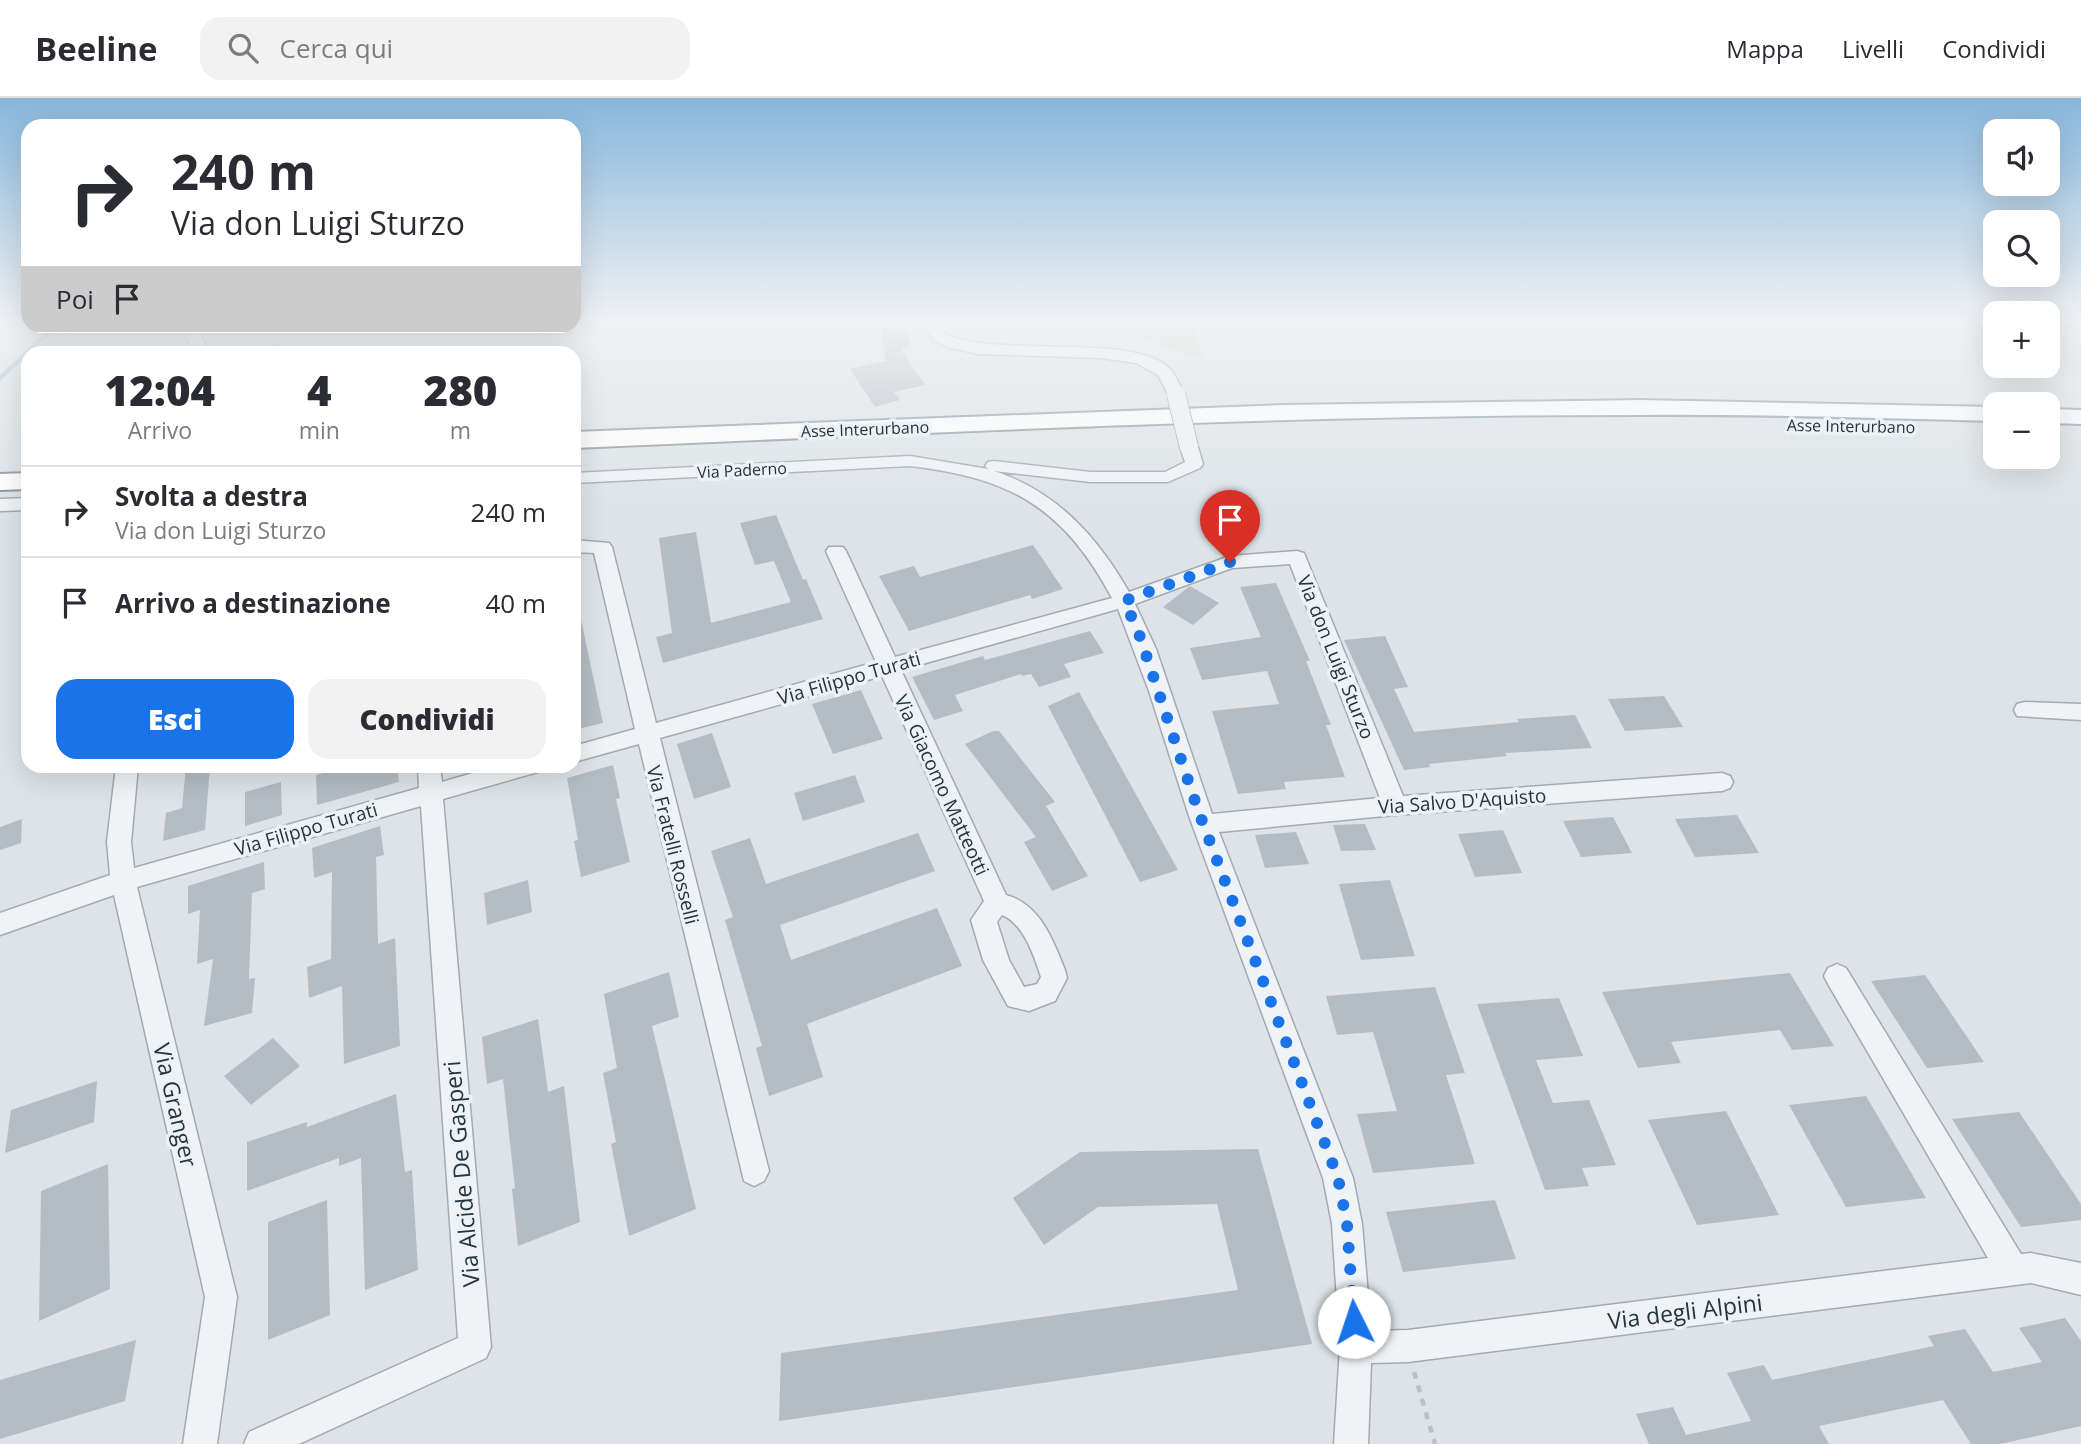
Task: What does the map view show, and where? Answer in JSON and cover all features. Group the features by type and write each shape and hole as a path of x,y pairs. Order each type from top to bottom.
{"highway":[{"name":"Asse Interurbano","path":"581,440 1440,407 1688,407 1983,414"},
{"path":"2060,416 2081,417"},
{"name":"Asse Interurbano","path":"581,457 1251,428 1608,424 1983,429"},
{"path":"2060,431 2081,432"},
{"path":"0,464 21,463"},
{"path":"0,482 21,481"}],"street":[{"name":"Via Paderno","path":"911,461 954,466 996,479 1168,477 1194,464 1176,394 1170,384"},
{"name":"Via Paderno","path":"581,478 911,461 959,461 1020,479 1055,483 1090,477"},
{"name":"Via Paderno","path":"1020,479 1088,546 1124,601 1138,631 1203,824 1338,1178 1347,1224 1356,1347 1351,1444"},
{"path":"1050,506 1055,483"},
{"path":"0,505 21,504"},
{"name":"Via Fratelli Rosselli","path":"581,546 602,547 754,1171"},
{"name":"Via Giacomo Matteotti","path":"836,551 997,903"},
{"name":"Via don Luigi Sturzo","path":"1124,601 1230,562 1297,557 1395,806"},
{"name":"Via Filippo Turati","path":"581,752 1124,601"},
{"path":"2025,710 2081,712"},
{"name":"Via Granger","path":"126,773 119,842 123,881 221,1297 200,1444"},
{"name":"Via Filippo Turati","path":"0,924 430,780 480,773"},
{"name":"Via Alcide De Gasperi","path":"261,1444 475,1347 430,780"},
{"name":"Via Salvo D'Aquisto","path":"1203,824 1395,806 1722,782"},
{"path":"1837,976 2013,1270"},
{"name":"Via degli Alpini","path":"1356,1347 1408,1346 2031,1268 2081,1279"}],"path":[{"path":"1408,1346 1420,1399 1435,1444"}],"building":[{"path":"860,384 925,385 894,392 900,400 875,407"},
{"path":"776,515 803,580 806,579 823,619 663,663 656,637 672,633 659,538 696,532 711,623 791,602 774,561 755,565 740,523"},
{"path":"1033,545 1063,589 1032,599 1030,595 909,631 879,576 914,566 920,577"},
{"path":"1276,583 1310,661 1306,661 1331,725 1326,725 1345,777 1284,782 1286,789 1238,794 1212,711 1279,704 1267,671 1202,680 1190,648 1261,637 1240,587"},
{"path":"1190,586 1219,603 1193,625 1163,607"},
{"path":"581,620 603,723 581,728"},
{"path":"1090,631 1104,653 1064,664 1071,677 1039,687 1031,674 1021,674 955,695 963,711 934,720 912,677 983,656 985,660"},
{"path":"1385,636 1408,687 1394,689 1414,732 1519,722 1517,719 1575,715 1592,748 1505,753 1507,756 1429,764 1430,767 1404,770 1344,640"},
{"path":"861,690 883,739 833,754 812,704"},
{"path":"1079,692 1178,870 1140,882 1048,706"},
{"path":"1664,696 1683,727 1625,731 1608,699"},
{"path":"993,731 999,731 1055,802 1046,806 1088,876 1052,891 1024,842 1036,837 965,744"},
{"path":"712,733 731,787 694,799 677,744"},
{"path":"613,765 620,798 616,799 630,862 581,877 574,841 578,840 567,778"},
{"path":"185,773 209,773 205,830 163,841 166,813 182,808"},
{"path":"398,773 399,782 317,805 316,775"},
{"path":"855,775 865,802 803,821 794,793"},
{"path":"281,782 282,815 245,826 245,792"},
{"path":"1737,815 1759,853 1695,857 1675,819"},
{"path":"1613,817 1632,853 1581,857 1563,821"},
{"path":"22,819 21,843 0,850 0,827"},
{"path":"1365,824 1376,850 1341,851 1333,825"},
{"path":"380,826 384,855 376,857 378,944 395,938 400,1046 344,1064 342,986 309,998 307,967 331,959 332,872 314,878 312,848"},
{"path":"1503,830 1522,873 1475,877 1458,834"},
{"path":"1296,832 1309,864 1265,868 1255,835"},
{"path":"918,833 935,871 780,925 791,960 937,908 962,966 807,1024 823,1077 769,1096 756,1048 762,1046 725,920 733,917 711,851 750,838 766,884"},
{"path":"264,862 265,889 252,893 249,979 255,978 252,1013 204,1026 213,959 197,964 200,910 188,914 188,886"},
{"path":"528,880 532,912 487,925 484,893"},
{"path":"1390,880 1415,956 1361,960 1339,884"},
{"path":"669,972 679,1017 652,1026 696,1209 629,1236 611,1144 616,1142 603,1073 617,1068 604,994"},
{"path":"1790,973 1834,1046 1792,1050 1780,1030 1671,1042 1681,1063 1638,1068 1602,992"},
{"path":"1925,975 1984,1062 1927,1068 1871,981"},
{"path":"1435,987 1465,1073 1446,1075 1475,1164 1373,1173 1357,1114 1397,1111 1373,1032 1337,1035 1326,996"},
{"path":"1559,998 1583,1056 1536,1060 1553,1103 1589,1100 1616,1165 1582,1168 1589,1186 1545,1190 1477,1004"},
{"path":"538,1019 548,1092 564,1086 580,1222 518,1246 512,1189 515,1188 503,1079 487,1084 482,1037"},
{"path":"273,1038 300,1066 251,1105 224,1076"},
{"path":"97,1081 94,1122 5,1153 11,1110"},
{"path":"396,1094 405,1172 412,1170 418,1270 365,1290 361,1158 339,1166 339,1158 247,1191 247,1142 307,1122 307,1127"},
{"path":"1866,1096 1926,1198 1846,1207 1789,1105"},
{"path":"1726,1111 1779,1215 1697,1225 1648,1120"},
{"path":"2019,1112 2081,1204 2081,1220 2021,1227 1952,1119"},
{"path":"1258,1149 1312,1344 779,1421 781,1353 1238,1290 1217,1204 1098,1207 1044,1245 1013,1198 1080,1152"},
{"path":"108,1164 110,1289 39,1321 41,1191"},
{"path":"327,1200 330,1315 268,1340 268,1222"},
{"path":"1495,1200 1516,1259 1403,1272 1386,1212"},
{"path":"2065,1318 2081,1341 2081,1426 2000,1444 1971,1444 1943,1400 1819,1426 1829,1444 1649,1444 1636,1414 1673,1407 1686,1435 1751,1421 1727,1373 1764,1365 1772,1380 1934,1346 1928,1336 1965,1329 1993,1372 2042,1362 2019,1328"},
{"path":"136,1340 125,1401 0,1439 0,1380"}],"route":[{"path":"1230,562 1124,601 1138,631 1199,813 1338,1178 1347,1224 1354,1322"}]}
